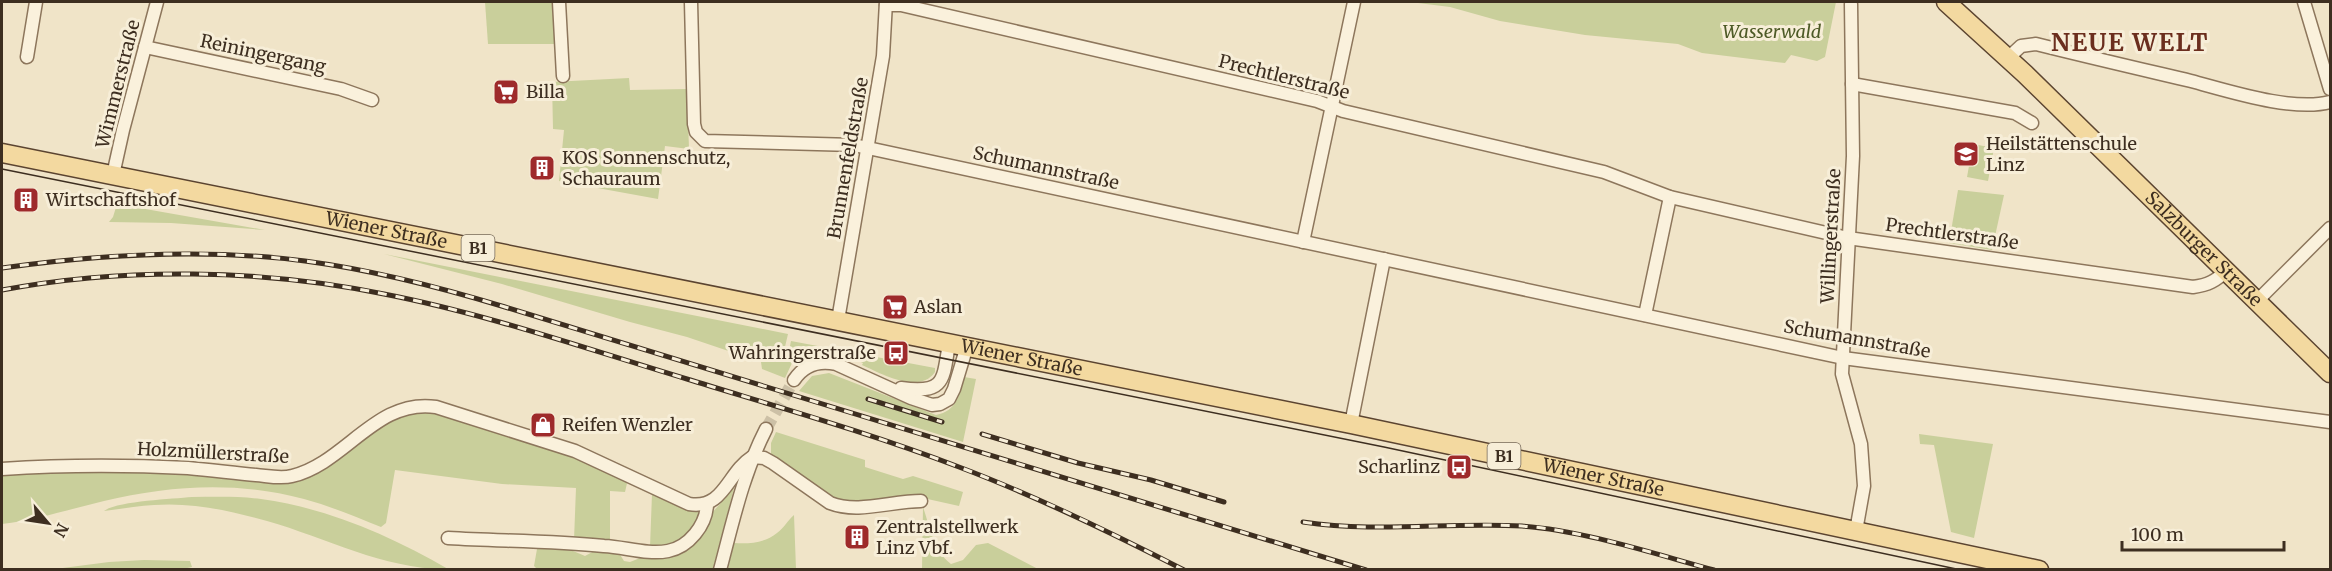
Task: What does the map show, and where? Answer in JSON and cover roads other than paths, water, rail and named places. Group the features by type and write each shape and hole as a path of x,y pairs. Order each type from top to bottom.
{"main road":[{"name":"Salzburger Straße","path":"1953,4 2331,373"},
{"name":"Wiener Straße","path":"2,153 1351,424 2039,570"}],"street":[{"path":"27,57 36,2"},
{"name":"Wimmerstraße","path":"113,175 158,2"},
{"path":"559,2 563,76"},
{"name":"Schumannstraße","path":"691,2 694,124 699,137 717,142 854,145 1843,358 2331,422"},
{"path":"1303,242 1354,2"},
{"path":"2304,2 2331,90"},
{"name":"Prechtlerstraße","path":"886,3 1317,101 1352,113 1604,172 1670,197 1848,238 2193,287 2217,280 2227,270"},
{"name":"Brunnenfeldstraße","path":"838,320 884,51 886,3"},
{"name":"Willingerstraße","path":"1851,4 1853,156 1842,374 1861,444 1864,486 1856,531"},
{"path":"2008,58 2021,46 2036,44 2259,98 2302,104 2331,102"},
{"path":"2318,46 2331,45"},
{"name":"Reiningergang","path":"145,47 341,88 372,100"},
{"path":"1852,84 2015,113 2031,123"},
{"path":"1645,315 1670,197"},
{"path":"2257,301 2331,228"},
{"path":"1351,424 1384,259"},
{"path":"890,387 915,390 935,388 958,344"},
{"path":"794,381 804,368 816,363 827,362 932,405 945,402 954,389 958,344"},
{"name":"Holzmüllerstraße","path":"2,469 145,467 290,477 308,471 325,461 386,417 407,407 421,405 436,407 575,452 677,500 689,504 707,505"},
{"path":"720,570 744,478 766,429"},
{"path":"448,538 603,545 658,552 670,551 680,547 691,538 706,513 707,505 716,500 736,471 752,457 764,458 773,463 839,507 857,508 921,501"}],"tunnel":[{"path":"766,429 794,380"}],"tram line":[{"path":"2,169 1384,447 1961,570"}],"railway":[{"path":"2,268 115,256 191,254 267,257 381,274 505,307 1366,570"},
{"path":"2,290 96,277 193,274 290,280 338,286 422,302 537,333 892,443 988,478 1045,502 1184,570"},
{"path":"868,399 942,422"},
{"path":"982,434 1078,463 1151,480 1224,502"},
{"path":"1303,522 1358,527 1494,525 1545,528 1618,544 1714,570"}],"place":[{"name":"Billa","path":"506,92"},
{"name":"Heilstättenschule Linz","path":"1966,154"},
{"name":"KOS Sonnenschutz, Schauraum","path":"542,168"},
{"name":"Wirtschaftshof","path":"26,200"},
{"name":"Aslan","path":"895,307"},
{"name":"Wahringerstraße","path":"896,353"},
{"name":"Reifen Wenzler","path":"543,425"},
{"name":"Scharlinz","path":"1459,467"},
{"name":"Zentralstellwerk Linz Vbf.","path":"857,537"}],"district":[{"name":"NEUE WELT","path":"2130,43"}],"park label":[{"name":"Wasserwald","path":"1772,32"}]}
